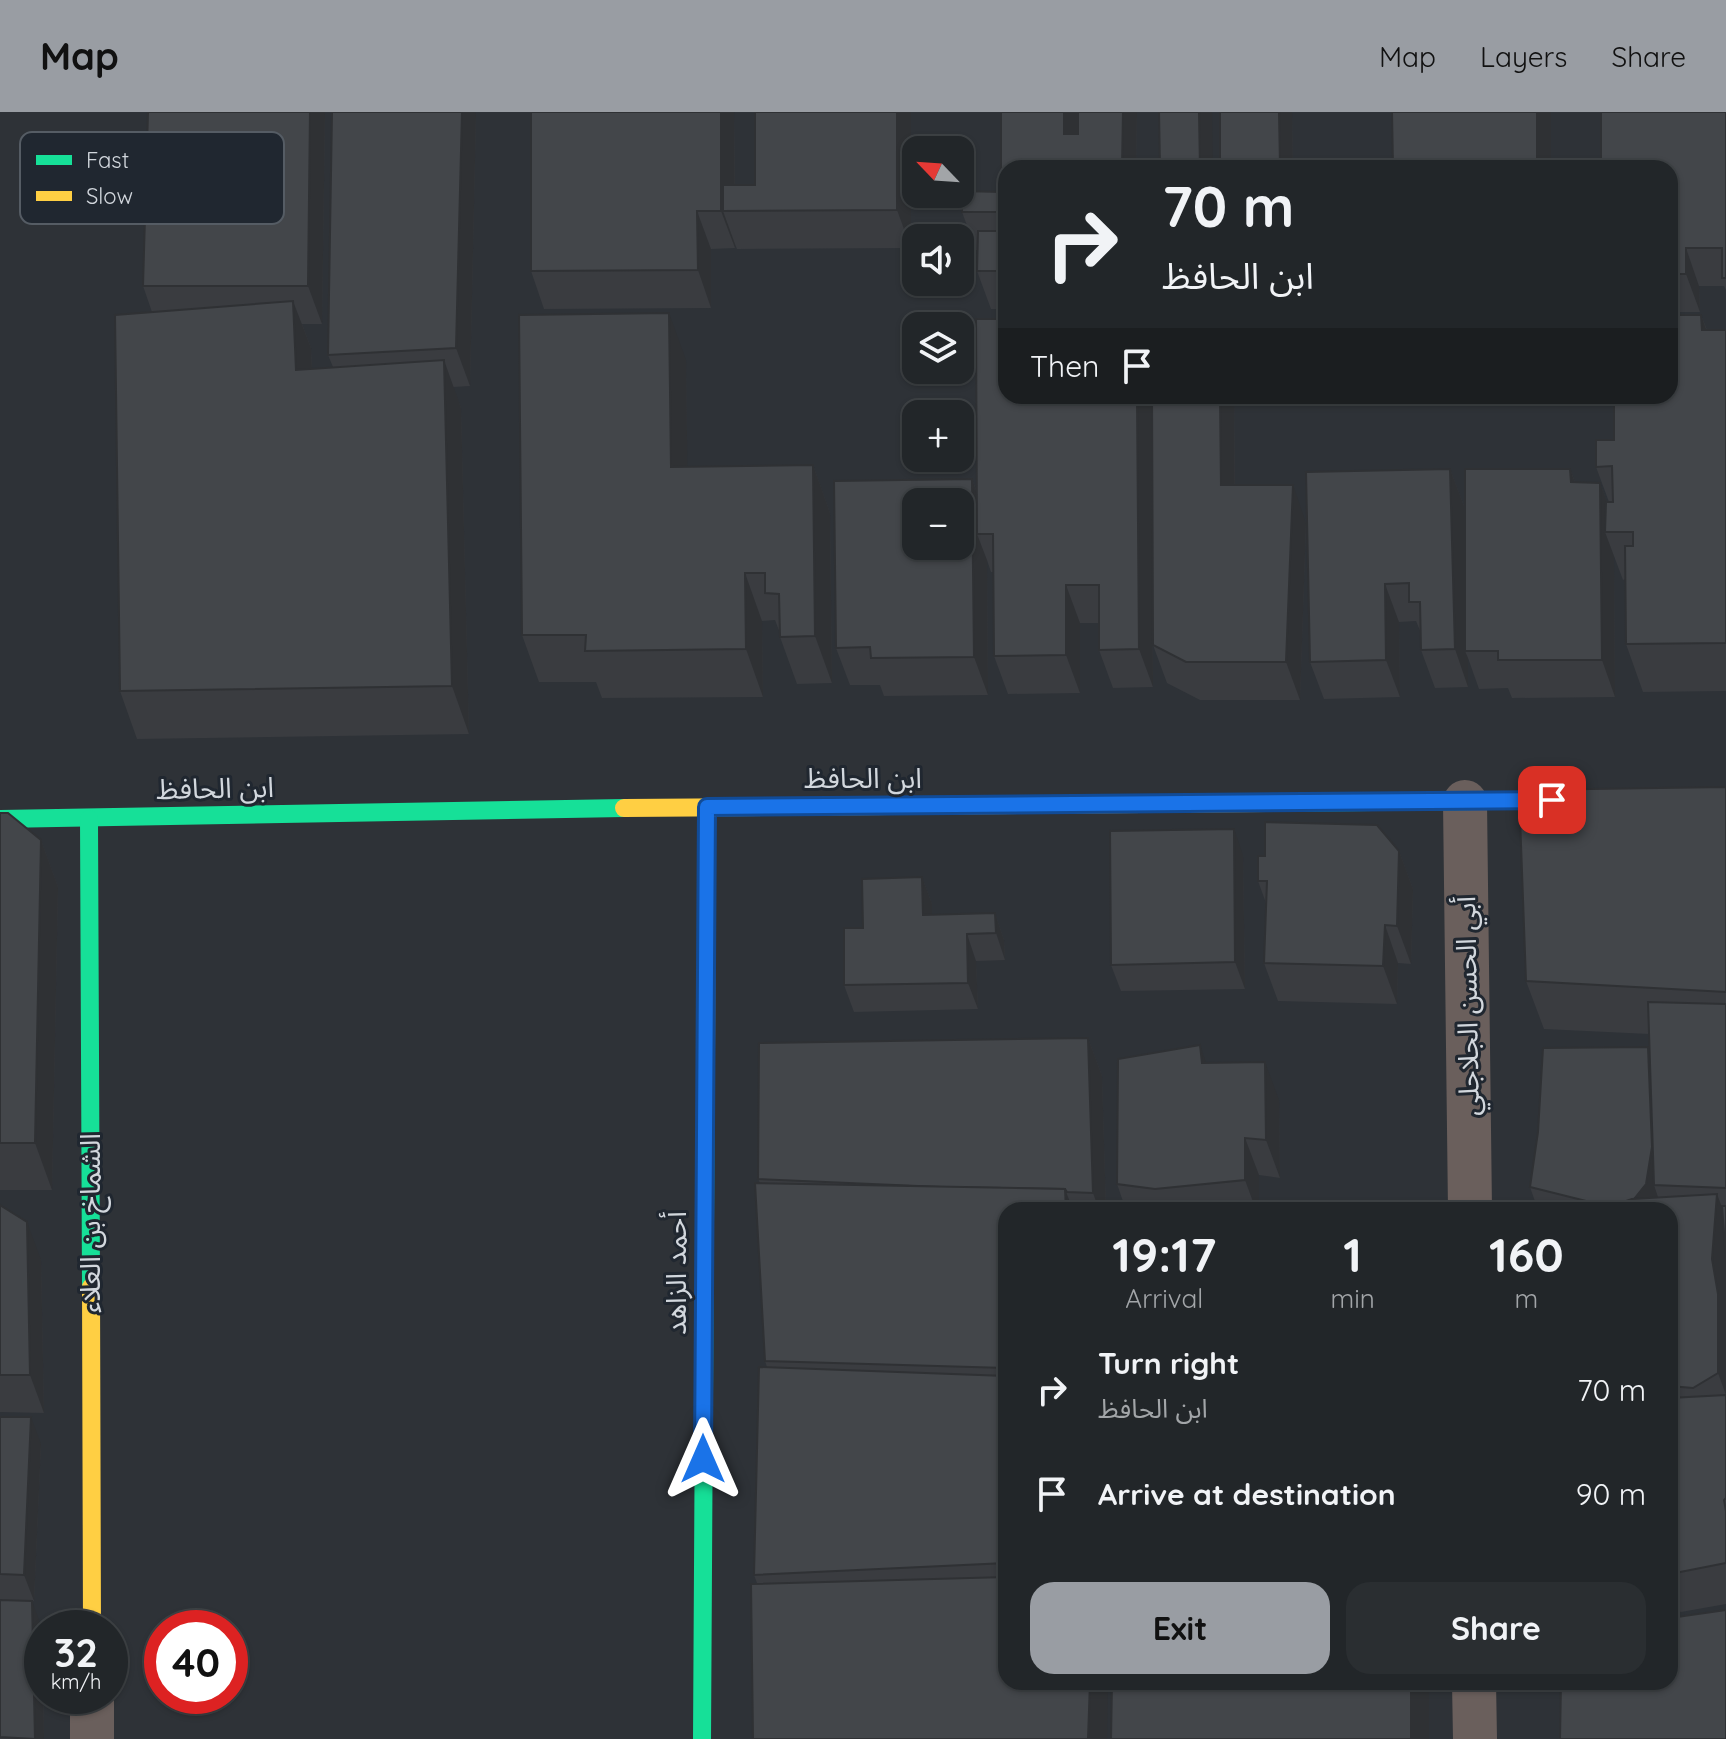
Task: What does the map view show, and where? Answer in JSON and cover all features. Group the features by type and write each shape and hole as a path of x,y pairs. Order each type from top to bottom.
{"street":[{"name":"ابن الحافظ","path":"0,819 707,807 1603,799"},
{"name":"أبي الحسن الجلاجلي","path":"1465,802 1470,1202"},
{"name":"أحمد الزاهد","path":"702,1739 707,807"},
{"name":"الشماخ بن العلاء","path":"89,819 92,1610"},
{"path":"1474,1690 1475,1739"},
{"path":"92,1714 92,1739"}],"building":[{"path":"148,112 310,112 308,286 143,286 145,224 284,224 284,132 147,132"},
{"path":"332,112 462,112 456,348 328,355"},
{"path":"531,112 721,112 721,211 697,211 698,270 531,271"},
{"path":"755,112 897,112 897,210 723,211 723,185 755,185"},
{"path":"1001,112 1064,112 1064,134 1078,134 1078,112 1123,112 1122,160 1001,160"},
{"path":"1159,112 1199,112 1200,160 1160,160"},
{"path":"1220,112 1279,112 1280,160 1220,160"},
{"path":"1392,112 1537,112 1537,160 1393,160"},
{"path":"1601,112 1726,112 1726,278 1722,278 1722,248 1686,248 1686,274 1678,274 1678,160 1601,160"},
{"path":"974,191 998,192 998,212 962,212 962,208 974,208"},
{"path":"978,231 998,231 998,271 977,271"},
{"path":"293,301 296,370 444,360 452,686 120,691 115,315"},
{"path":"669,313 671,467 813,465 815,636 780,637 779,594 765,593 765,573 745,573 746,649 585,651 586,635 522,635 519,315"},
{"path":"1678,315 1701,315 1702,330 1726,330 1726,643 1626,644 1625,546 1633,546 1633,532 1605,532 1606,502 1613,502 1612,466 1596,467 1596,440 1614,440 1614,404 1678,404"},
{"path":"976,319 998,319 998,404 1137,404 1139,649 1099,650 1099,585 1066,585 1066,655 994,656 993,534 977,534"},
{"path":"1152,404 1220,404 1221,485 1293,485 1286,662 1186,662 1153,645"},
{"path":"1450,469 1455,649 1421,650 1420,602 1409,602 1409,583 1385,584 1386,660 1310,662 1306,472"},
{"path":"1465,469 1570,469 1571,482 1600,483 1602,660 1498,660 1498,651 1465,651"},
{"path":"972,479 972,488 902,488 902,560 973,560 974,657 871,658 870,647 836,648 834,481"},
{"path":"1726,787 1726,992 1526,981 1519,790"},
{"path":"0,813 8,813 41,840 35,1143 0,1143"},
{"path":"1265,822 1377,825 1399,851 1397,926 1385,925 1383,966 1264,963 1267,881 1258,881 1258,856 1265,856"},
{"path":"1234,829 1235,962 1111,965 1110,831"},
{"path":"922,877 923,915 995,913 996,933 967,934 968,983 844,985 844,928 863,928 862,879"},
{"path":"1648,1002 1726,1004 1726,1188 1654,1185"},
{"path":"1088,1038 1093,1193 1067,1192 1065,1189 758,1179 759,1043"},
{"path":"1200,1045 1202,1063 1265,1062 1266,1140 1245,1138 1245,1180 1155,1189 1117,1184 1118,1059"},
{"path":"1648,1047 1652,1147 1646,1184 1634,1199 1590,1202 1530,1187 1538,1132 1543,1048"},
{"path":"755,1183 1065,1189 1066,1202 998,1202 998,1368 765,1361"},
{"path":"1717,1194 1712,1259 1718,1294 1718,1373 1693,1388 1678,1387 1678,1202 1623,1202"},
{"path":"0,1205 27,1222 30,1375 0,1375"},
{"path":"1722,1206 1726,1206 1726,1259"},
{"path":"759,1367 998,1376 998,1563 754,1575"},
{"path":"1726,1395 1726,1563 1678,1572 1678,1398"},
{"path":"0,1417 31,1417 24,1575 0,1574"},
{"path":"998,1577 998,1690 1090,1690 1088,1739 753,1739 751,1584"},
{"path":"0,1600 32,1601 32,1610 24,1610 24,1714 34,1714 35,1739 0,1737"},
{"path":"1726,1610 1726,1739 1560,1739 1561,1690 1678,1690 1678,1617"},
{"path":"1112,1690 1411,1690 1411,1739 1111,1739"}],"traffic: fast":[{"path":"1266,803 1580,800"},
{"path":"0,819 624,808"},
{"path":"89,819 91,1287"},
{"path":"702,1739 706,1053"}],"traffic: slow":[{"path":"624,808 1266,803"},
{"path":"706,1053 707,807"},
{"path":"91,1287 92,1610"}],"route":[{"path":"703,1459 707,807 1552,800"}]}
